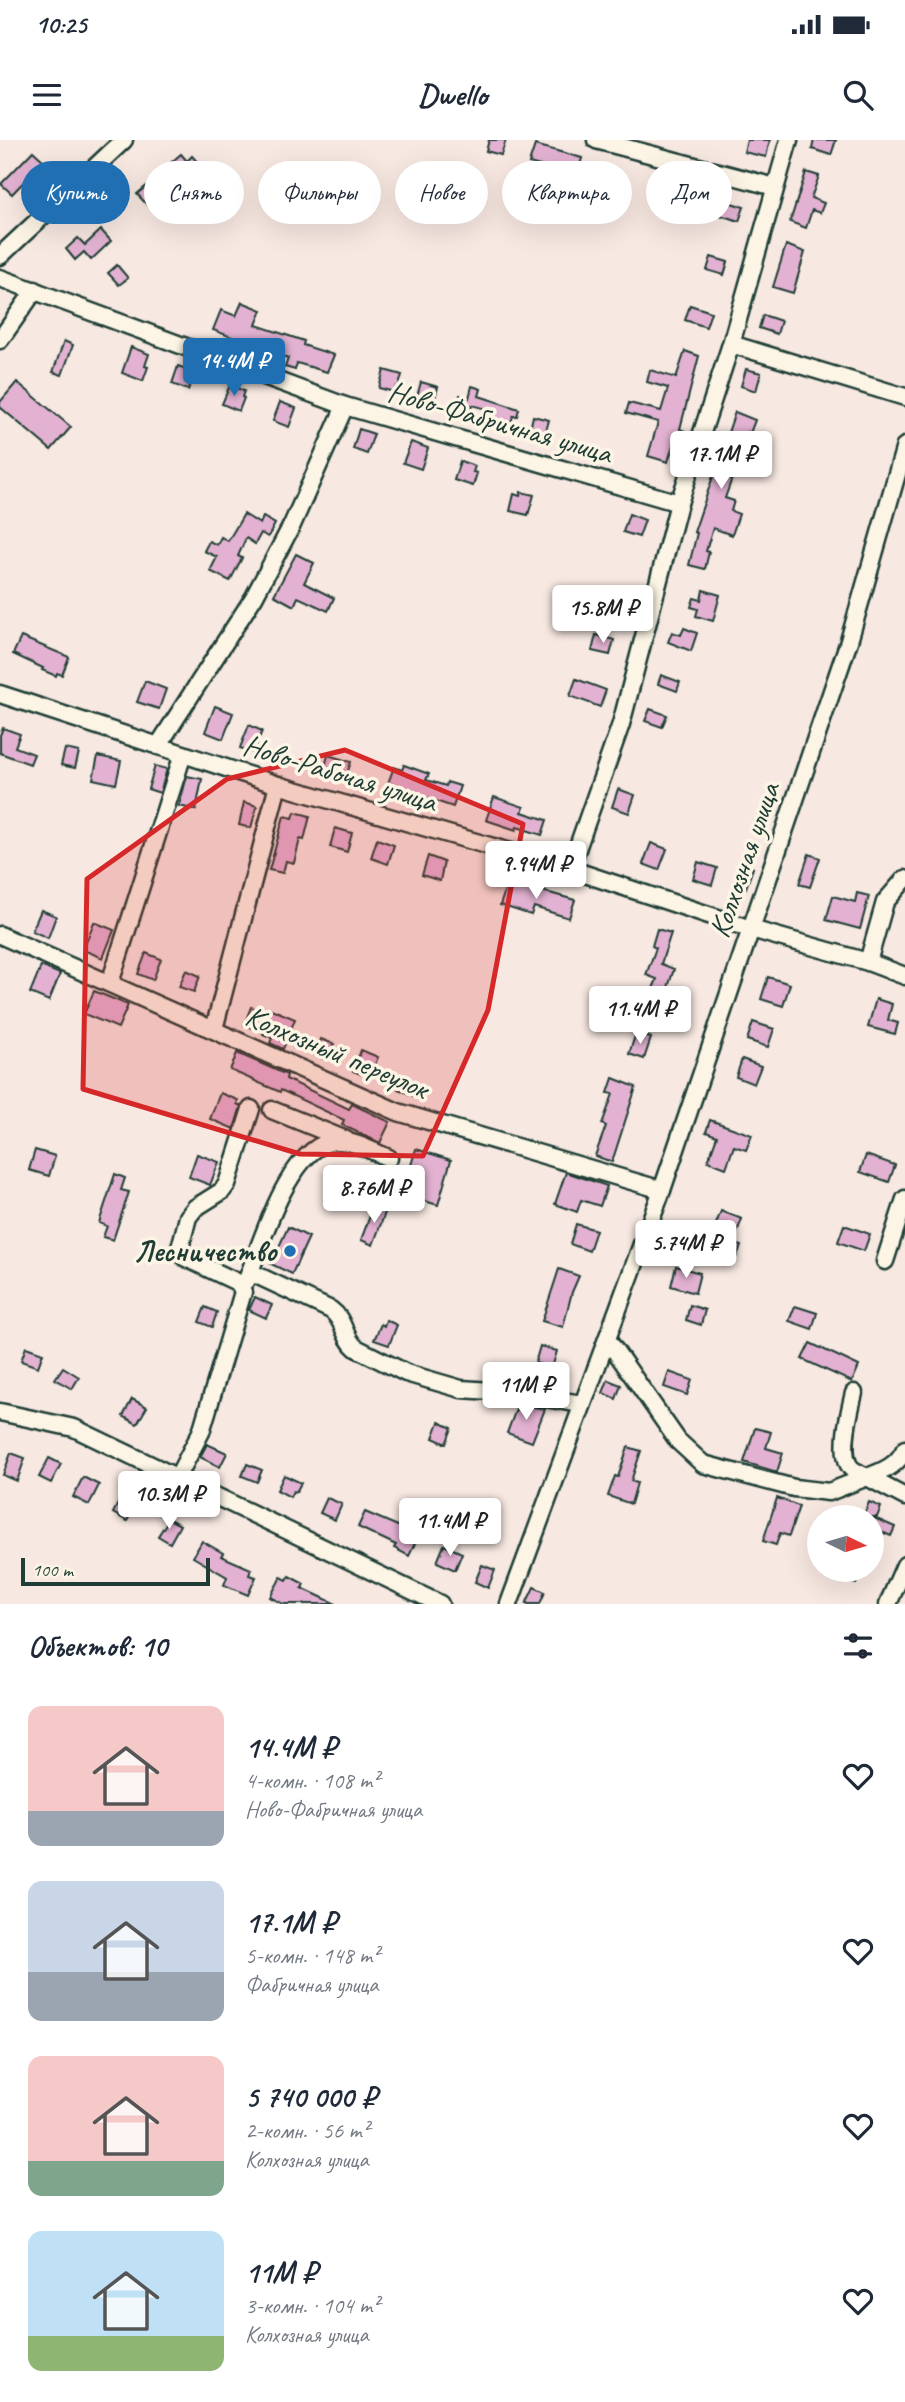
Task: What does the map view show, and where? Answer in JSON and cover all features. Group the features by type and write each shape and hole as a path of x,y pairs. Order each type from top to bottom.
{"street":[{"path":"0,256 124,140"},
{"path":"596,140 775,187"},
{"path":"570,869 621,724 680,503 731,344 789,140"},
{"name":"Ново-Фабричная улица","path":"0,278 345,406 680,503"},
{"path":"0,340 35,290"},
{"path":"731,344 905,397"},
{"name":"Ново-Фабричная улица","path":"158,746 254,597 292,526 345,406"},
{"name":"Колхозная улица","path":"509,1604 662,1190 849,641 905,446"},
{"name":"Ново-Рабочая улица","path":"0,694 278,785 570,869 905,976"},
{"path":"110,983 183,754"},
{"path":"214,1029 278,785"},
{"path":"868,962 885,902 905,879"},
{"name":"Колхозный переулок","path":"0,935 418,1119 662,1190"},
{"path":"243,1292 239,1283 184,1257 180,1248 188,1217 195,1208 222,1191 227,1184 251,1109"},
{"path":"272,1110 389,1158"},
{"path":"177,1479 201,1432 243,1292 285,1186 306,1158 322,1144 336,1141 351,1143"},
{"path":"885,1261 905,1199"},
{"path":"250,1272 331,1310 338,1315 349,1342 356,1348 406,1373 461,1388 582,1404"},
{"path":"607,1339 678,1441 703,1464 794,1488 829,1492 882,1472 900,1460 905,1449"},
{"path":"854,1393 846,1427 847,1462 851,1469 905,1497"},
{"path":"0,1412 74,1428 440,1604"},
{"path":"888,1604 905,1565"}],"highlighted area":[{"path":"345,750 523,824 488,1010 423,1156 300,1154 83,1089 87,879 227,779"}],"building":[{"path":"489,140 506,140 501,155 486,151"},
{"path":"747,140 770,140 766,157 744,152"},
{"path":"814,140 836,140 831,155 812,149"},
{"path":"535,145 582,158 581,161 530,161"},
{"path":"33,151 44,161 23,161"},
{"path":"181,154 187,161 173,161"},
{"path":"21,163 21,185 12,194 1,184"},
{"path":"806,172 819,176 811,198 824,203 820,213 812,210 806,228 790,222"},
{"path":"144,188 144,202 137,194"},
{"path":"732,203 744,207 739,221 732,219"},
{"path":"101,230 111,241 91,260 84,252 75,260 66,249 78,238 85,245"},
{"path":"786,245 805,252 793,293 773,287"},
{"path":"711,257 728,262 724,275 707,270"},
{"path":"117,265 128,278 119,285 108,273"},
{"path":"242,302 262,310 256,325 304,341 303,345 334,355 327,372 297,363 295,370 285,367 288,358 213,330 221,310 236,316"},
{"path":"690,305 711,312 706,327 685,320"},
{"path":"763,315 781,321 777,334 759,328"},
{"path":"64,341 73,345 62,375 53,372"},
{"path":"131,347 149,354 143,381 122,373"},
{"path":"685,351 699,356 680,429 687,432 685,442 675,439 668,462 648,456 658,422 626,413 629,403 661,411 668,388 647,382 650,370 676,378"},
{"path":"178,366 195,372 188,390 172,384"},
{"path":"746,369 761,373 756,391 741,386"},
{"path":"384,370 402,375 394,392 379,388"},
{"path":"17,382 71,427 51,450 0,407 0,402"},
{"path":"421,382 438,387 433,405 416,400"},
{"path":"230,385 244,391 239,411 222,404"},
{"path":"472,386 481,389 479,396 519,409 510,426 491,420 494,411 472,405 469,415 456,411 460,395 469,398"},
{"path":"280,402 296,408 289,427 273,421"},
{"path":"735,412 755,420 750,433 748,432 742,453 746,454 741,468 736,467 725,498 734,501 731,511 739,514 732,535 713,528 706,551 709,552 705,569 689,565 697,533 694,532"},
{"path":"533,416 549,420 544,438 529,434"},
{"path":"359,429 374,434 367,454 353,449"},
{"path":"411,442 428,448 421,469 403,463"},
{"path":"460,461 475,466 473,472 477,473 473,486 454,480"},
{"path":"521,492 534,495 528,515 510,511 514,494 520,496"},
{"path":"244,514 260,524 263,517 275,524 268,537 261,533 255,544 246,538 238,556 242,558 230,581 210,571 217,557 204,551 209,541 217,545 221,537 228,541"},
{"path":"629,514 645,520 639,537 623,532"},
{"path":"296,554 314,563 304,583 334,598 328,611 298,597 294,606 274,595"},
{"path":"703,590 720,595 713,621 696,616 698,609 691,607 694,598 701,600"},
{"path":"594,604 622,610 619,621 591,615"},
{"path":"684,628 697,633 691,651 668,642 672,632 681,635"},
{"path":"596,635 614,640 610,655 592,651"},
{"path":"21,637 69,657 62,675 57,673 56,676 42,670 43,668 13,654"},
{"path":"661,675 680,682 677,691 658,684"},
{"path":"576,679 606,690 600,707 570,696"},
{"path":"145,681 166,689 159,709 137,702"},
{"path":"215,706 233,713 223,739 205,732"},
{"path":"650,709 667,715 662,727 645,721"},
{"path":"249,725 262,731 253,753 240,748"},
{"path":"3,728 20,734 15,747 34,754 30,764 0,753 0,735"},
{"path":"65,749 79,752 75,768 61,765"},
{"path":"328,755 351,762 347,774 325,767"},
{"path":"98,756 121,761 116,784 93,779"},
{"path":"404,765 429,774 426,780 446,786 447,782 460,786 453,807 387,786 394,767 402,770"},
{"path":"155,766 167,769 160,793 148,789"},
{"path":"187,776 202,779 196,810 179,806"},
{"path":"618,789 635,795 629,813 612,807"},
{"path":"494,797 524,807 522,812 547,820 542,835 486,820"},
{"path":"244,802 257,806 251,828 239,825"},
{"path":"295,812 310,816 294,863 286,861 283,873 269,870 284,816 293,818"},
{"path":"335,828 352,833 347,852 330,847"},
{"path":"377,839 394,845 388,864 371,858"},
{"path":"651,843 667,849 659,870 643,864"},
{"path":"809,854 820,858 810,887 799,884"},
{"path":"428,856 444,862 440,881 422,875"},
{"path":"698,862 717,868 712,885 693,879"},
{"path":"741,864 753,868 746,888 734,884"},
{"path":"517,884 575,900 569,918 534,907 531,915 500,905 507,885 515,888"},
{"path":"857,893 869,896 860,929 826,920 833,896 855,902"},
{"path":"41,910 56,916 48,938 32,931"},
{"path":"94,922 114,930 103,958 83,950"},
{"path":"657,929 671,933 661,964 674,969 658,1018 643,1013 657,979 646,975 656,948 652,946"},
{"path":"146,953 161,959 153,980 138,974"},
{"path":"41,966 60,974 49,1001 30,993"},
{"path":"186,970 200,976 194,992 179,987"},
{"path":"768,977 790,984 783,1006 761,999"},
{"path":"94,991 128,1005 118,1028 84,1014"},
{"path":"876,999 892,1004 888,1020 898,1023 895,1034 868,1027"},
{"path":"251,1007 267,1013 269,1008 295,1019 283,1049 270,1043 272,1038 263,1034 264,1032 244,1025"},
{"path":"753,1022 774,1029 768,1047 747,1040"},
{"path":"636,1033 651,1038 644,1059 629,1054"},
{"path":"321,1039 334,1044 327,1060 314,1055"},
{"path":"361,1050 378,1057 368,1077 353,1071"},
{"path":"237,1053 287,1075 286,1079 349,1109 352,1104 390,1122 380,1143 342,1125 344,1120 281,1090 280,1092 230,1070"},
{"path":"742,1059 761,1066 754,1084 736,1077"},
{"path":"613,1078 636,1087 612,1162 595,1156 606,1126 602,1124 613,1094 608,1093"},
{"path":"402,1079 422,1087 418,1098 398,1089"},
{"path":"220,1093 238,1100 237,1104 241,1106 234,1129 210,1119"},
{"path":"710,1120 752,1135 746,1150 734,1146 726,1168 708,1161 717,1136 706,1132"},
{"path":"416,1149 451,1160 438,1205 393,1192 398,1175 407,1178"},
{"path":"35,1150 55,1156 49,1176 29,1170"},
{"path":"197,1154 219,1162 210,1185 189,1177"},
{"path":"866,1155 895,1165 889,1182 860,1172"},
{"path":"566,1172 607,1186 600,1206 581,1200 577,1212 555,1204"},
{"path":"115,1174 125,1178 121,1190 129,1192 113,1240 103,1237 107,1226 99,1223"},
{"path":"374,1205 386,1210 373,1245 361,1240"},
{"path":"721,1211 742,1219 733,1243 741,1246 737,1256 708,1245"},
{"path":"576,1224 596,1230 589,1251 570,1244"},
{"path":"844,1225 870,1234 864,1251 838,1242"},
{"name":"Лесничество","path":"288,1227 309,1237 292,1274 271,1264"},
{"path":"676,1266 700,1273 695,1293 671,1286"},
{"path":"559,1269 579,1276 563,1327 542,1321"},
{"path":"255,1297 272,1305 266,1318 249,1310"},
{"path":"690,1305 705,1310 701,1325 686,1320"},
{"path":"795,1306 817,1313 812,1329 789,1321"},
{"path":"205,1307 217,1312 212,1327 199,1322"},
{"path":"386,1320 397,1325 389,1345 374,1340 381,1324 384,1326"},
{"path":"810,1343 859,1366 852,1382 802,1359"},
{"path":"540,1346 557,1351 552,1368 535,1363"},
{"path":"26,1347 43,1353 38,1367 21,1361"},
{"path":"63,1367 79,1377 72,1389 55,1379"},
{"path":"669,1372 692,1380 687,1395 664,1387"},
{"path":"608,1380 621,1385 616,1399 603,1393"},
{"path":"132,1399 147,1407 137,1424 123,1416"},
{"path":"518,1404 545,1409 532,1442 507,1433"},
{"path":"439,1422 452,1428 446,1444 433,1438"},
{"path":"755,1428 771,1432 766,1448 783,1453 777,1472 744,1462"},
{"path":"207,1444 227,1453 220,1467 200,1457"},
{"path":"628,1447 641,1451 631,1481 637,1483 631,1504 608,1496"},
{"path":"11,1453 25,1458 17,1481 3,1475"},
{"path":"49,1458 61,1464 51,1483 39,1477"},
{"path":"247,1464 262,1470 257,1482 242,1476"},
{"path":"284,1475 301,1483 290,1497 277,1490"},
{"path":"83,1477 99,1485 89,1505 73,1497"},
{"path":"123,1494 138,1502 127,1521 113,1513"},
{"path":"327,1498 342,1504 335,1520 320,1513"},
{"path":"777,1498 799,1506 789,1536 780,1533 776,1545 763,1541"},
{"path":"365,1512 419,1535 409,1556 394,1548 396,1545 358,1527"},
{"path":"169,1519 180,1525 170,1543 158,1536"},
{"path":"884,1522 895,1527 891,1536 884,1533"},
{"path":"202,1541 223,1553 221,1556 251,1569 249,1575 256,1577 248,1595 224,1585 227,1577 193,1557"},
{"path":"444,1545 462,1553 455,1570 437,1562"},
{"path":"482,1565 495,1570 488,1588 475,1582"},
{"path":"289,1576 304,1584 302,1588 336,1604 283,1604 270,1597 281,1577 287,1580"},
{"path":"534,1587 545,1592 540,1604 526,1604"}],"place":[{"name":"Лесничество","path":"290,1251"}]}
